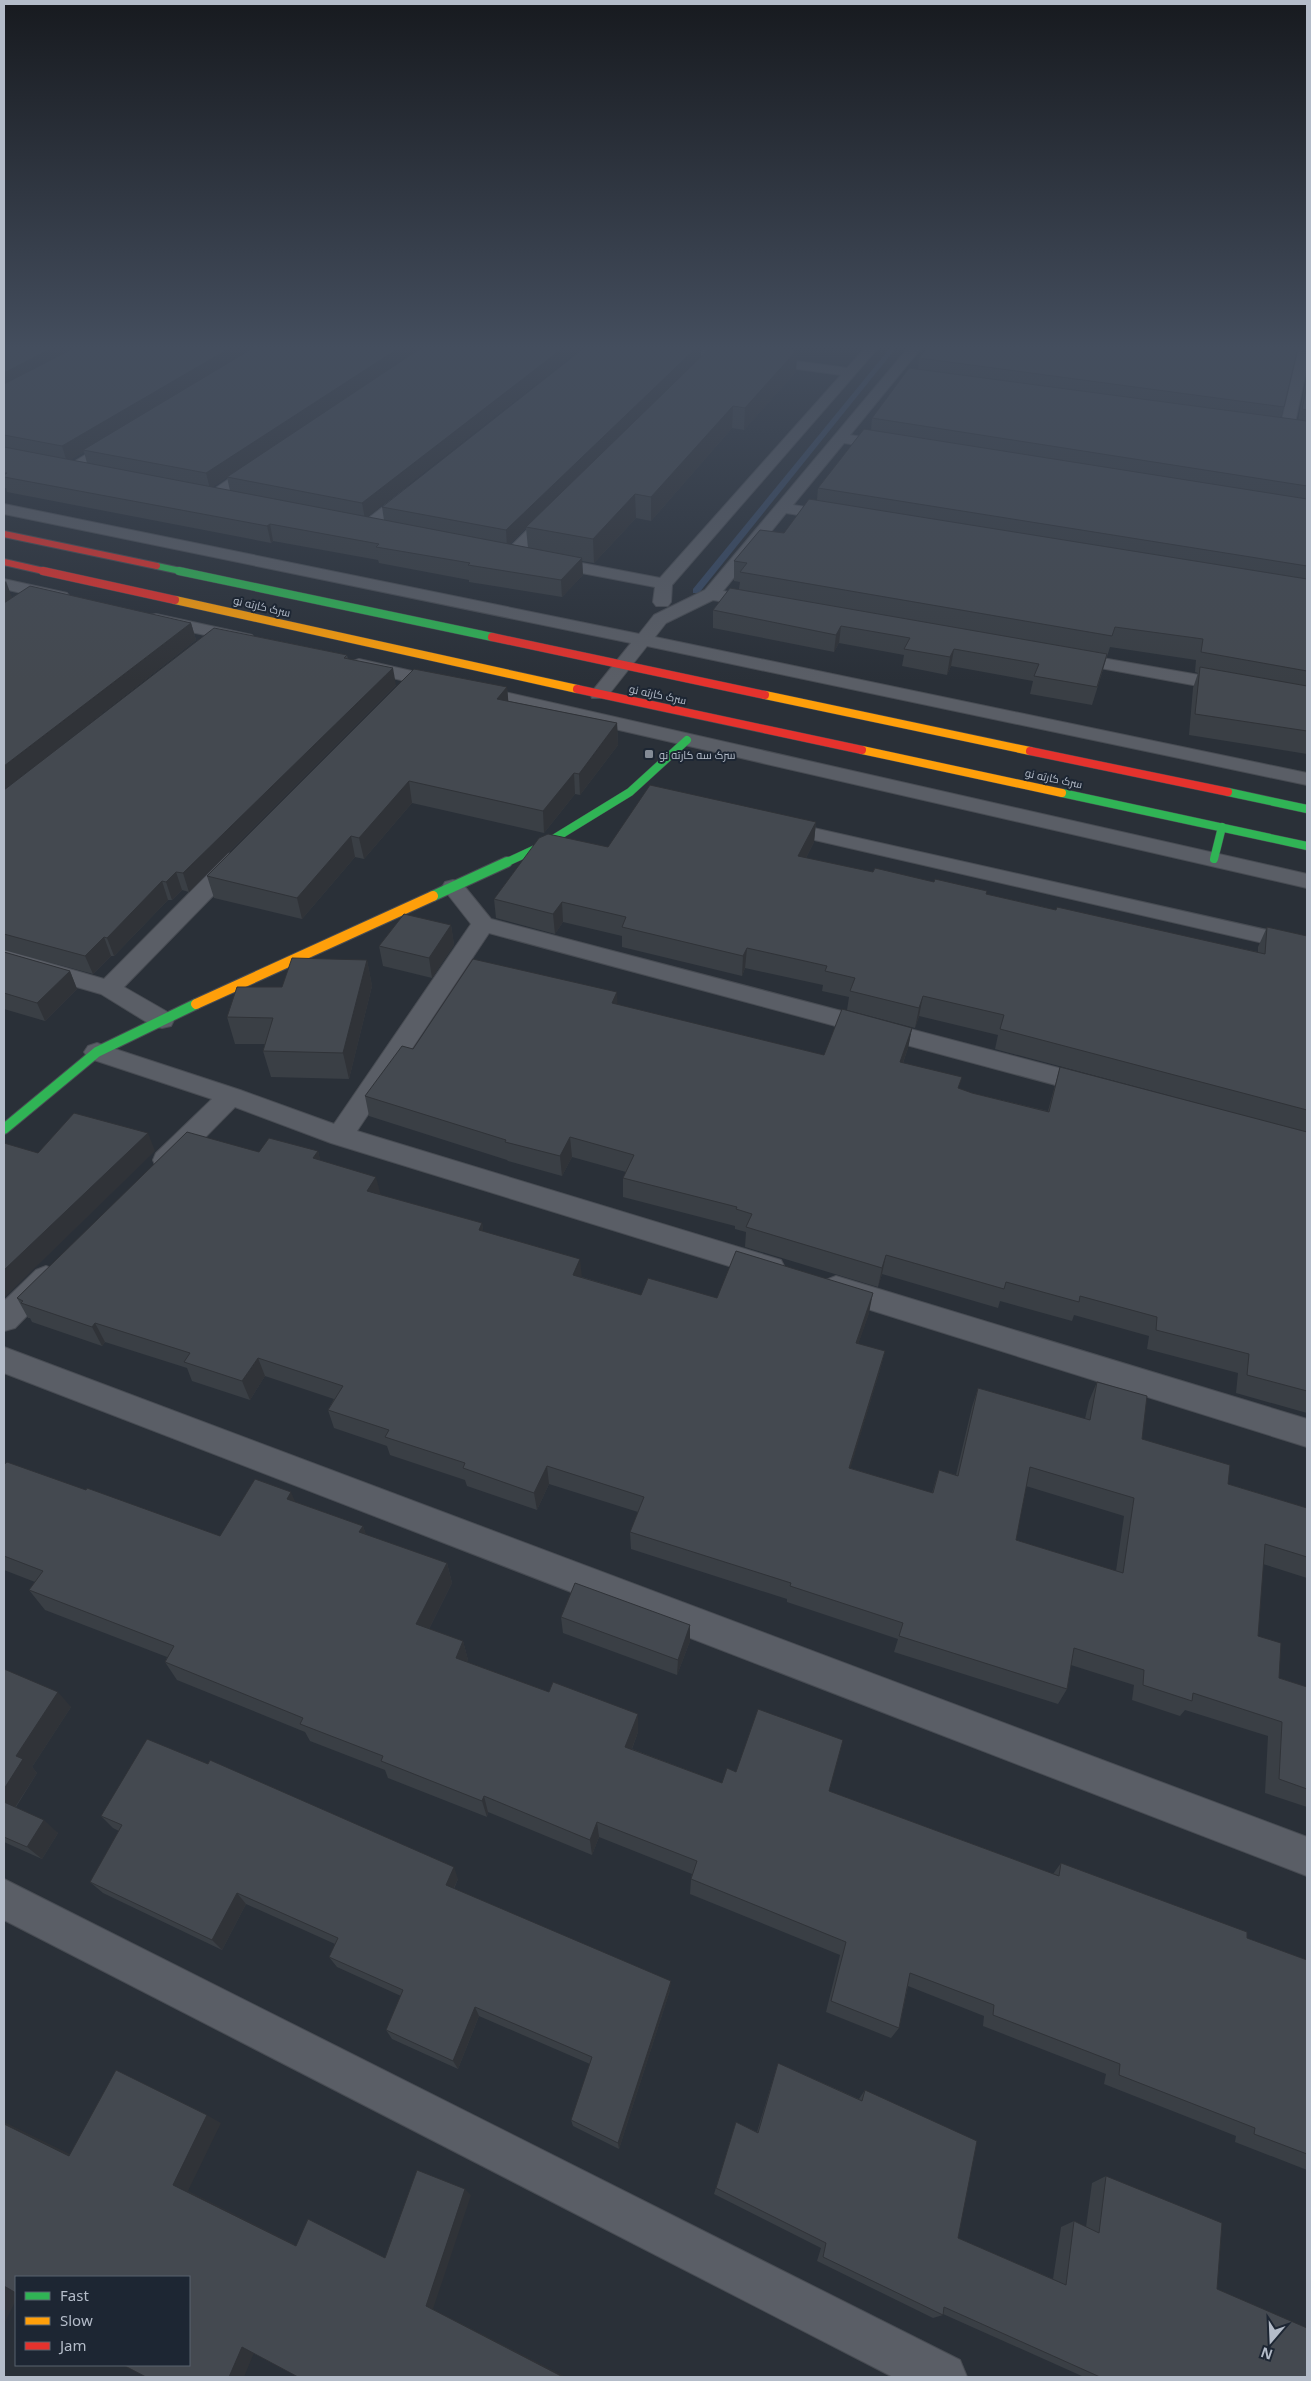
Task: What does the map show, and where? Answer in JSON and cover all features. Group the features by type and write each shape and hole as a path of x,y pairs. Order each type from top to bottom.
{"main road":[{"name":"سرک کارته نو","path":"4,534 1307,810"},
{"name":"سرک کارته نو","path":"4,562 599,694 1307,846"},
{"path":"4,1129 98,1052 162,1020 542,846 640,794 687,740"},
{"path":"1214,859 1222,827"}],"street":[{"path":"69,469 85,459"},
{"path":"212,497 267,459"},
{"path":"660,619 664,584 775,459"},
{"path":"599,694 660,619 711,594 823,459"},
{"path":"50,465 88,472"},
{"path":"367,527 422,484"},
{"path":"193,493 231,500"},
{"path":"511,555 567,499"},
{"path":"784,508 852,519"},
{"path":"4,509 644,640 1307,779"},
{"path":"348,523 386,530"},
{"path":"492,551 664,584"},
{"path":"4,584 76,600"},
{"path":"17,605 37,592"},
{"path":"711,594 780,606"},
{"path":"142,616 266,644"},
{"path":"203,645 219,633"},
{"path":"1053,655 1307,700"},
{"path":"341,661 409,685 687,740 1307,881"},
{"path":"756,820 1307,946"},
{"path":"109,988 248,847"},
{"path":"453,887 483,924 1116,1092"},
{"path":"340,1136 483,924"},
{"path":"4,958 109,988 162,1020"},
{"path":"98,1052 231,1096 340,1136 1307,1433"},
{"path":"146,1180 231,1096"},
{"path":"4,1319 60,1263"},
{"path":"4,1360 1307,1857"},
{"path":"4,1898 943,2377"}],"building":[{"path":"4,459 67,459 582,558 561,580 468,565 470,563 376,547 379,544 270,524 267,526 4,477 7,473 4,473"},
{"path":"132,459 227,459 206,473"},
{"path":"254,459 419,459 362,503 227,477"},
{"path":"443,459 580,459 506,530 382,507"},
{"path":"596,459 685,459 651,497 635,494 593,539 526,527"},
{"path":"841,459 1055,459 1307,499 1307,566 818,488"},
{"path":"1135,459 1307,459 1307,486"},
{"path":"809,499 1307,579 1307,671 1201,652 1203,639 1115,627 1112,636 740,572 747,563 734,561 760,530 784,533"},
{"path":"30,586 191,623 4,766 4,603"},
{"path":"730,588 1107,654 1097,687 1034,676 1039,664 954,649 950,657 904,649 910,638 841,626 836,635 713,610"},
{"path":"214,628 347,655 344,658 393,668 183,873 176,872 166,882 162,881 107,938 104,937 85,956 4,934 4,790"},
{"path":"1200,667 1307,686 1307,731 1195,714"},
{"path":"414,669 507,687 497,699 617,723 579,774 574,773 543,811 409,781 359,838 351,836 297,898 207,876"},
{"path":"650,785 816,822 798,856 873,872 875,868 934,882 935,879 987,891 986,894 1056,910 1057,907 1265,954 1267,927 1307,936 1307,1110 1000,1029 1004,1015 923,996 919,1008 850,991 855,978 825,971 827,966 747,948 743,956 622,927 626,917 562,902 553,914 494,899 539,838 548,834 608,847"},
{"path":"404,914 451,925 429,958 379,946"},
{"path":"4,952 70,971 37,1003 4,993"},
{"path":"292,958 367,960 343,1053 263,1051 273,1018 227,1017 237,987 282,987"},
{"path":"473,959 617,992 612,1003 824,1055 842,1009 912,1028 900,1062 962,1077 958,1088 972,1093 1049,1112 1060,1067 1307,1132 1307,1391 1247,1375 1249,1354 1156,1330 1157,1317 1080,1296 1079,1302 1006,1282 1004,1289 886,1255 882,1268 746,1227 752,1214 736,1209 737,1207 623,1178 634,1155 570,1137 560,1156 505,1142 506,1140 365,1096 402,1046 413,1049"},
{"path":"74,1113 148,1133 4,1270 4,1143 38,1153"},
{"path":"187,1132 259,1152 269,1138 318,1151 313,1158 376,1177 367,1191 482,1223 479,1230 580,1259 573,1275 641,1295 648,1278 717,1298 736,1251 873,1293 856,1343 885,1351 849,1468 933,1493 939,1470 958,1476 978,1388 1090,1420 1097,1382 1147,1396 1142,1439 1230,1465 1228,1484 1307,1508 1307,1557 1265,1544 1258,1636 1281,1643 1279,1678 1307,1687 1307,1789 1279,1779 1282,1722 1193,1693 1192,1701 1143,1685 1144,1670 1074,1648 1067,1689 899,1636 903,1623 790,1586 791,1583 630,1532 644,1497 547,1466 534,1493 463,1468 465,1463 385,1437 389,1430 328,1410 343,1386 258,1358 242,1381 184,1362 190,1353 95,1323 92,1327 21,1303 23,1301 17,1298","holes":["1030,1467 1134,1498 1123,1573 1016,1540"]},
{"path":"7,1462 86,1490 87,1488 220,1536 255,1479 291,1492 287,1499 363,1526 359,1532 447,1563 416,1624 463,1641 456,1658 549,1692 553,1682 638,1714 625,1747 722,1783 727,1768 736,1772 758,1709 843,1740 829,1791 1059,1876 1061,1863 1247,1932 1247,1938 1307,1960 1307,2154 1254,2134 1255,2128 1119,2075 1120,2064 993,2015 994,2005 910,1973 899,2028 831,2001 846,1942 691,1879 697,1861 597,1822 590,1840 484,1796 482,1801 381,1761 383,1756 300,1724 303,1718 165,1662 174,1646 29,1590 43,1571 4,1556 4,1464"},
{"path":"575,1583 690,1625 678,1660 561,1617"},
{"path":"4,1669 58,1692 16,1756 23,1759 4,1789"},
{"path":"147,1739 208,1764 210,1760 454,1867 446,1885 671,1981 618,2143 571,2120 592,2057 475,2007 453,2061 386,2030 403,1990 329,1957 338,1938 237,1893 212,1940 90,1882 122,1825 101,1816"},
{"path":"4,1802 44,1820 27,1847 4,1837"},
{"path":"778,2063 862,2101 865,2090 977,2141 958,2238 1066,2285 1074,2221 1099,2233 1106,2176 1222,2223 1217,2289 1307,2328 1307,2377 1100,2377 944,2307 943,2315 823,2257 826,2243 716,2188 736,2122 758,2133"},
{"path":"116,2070 207,2115 173,2185 296,2246 308,2219 385,2258 417,2170 465,2189 426,2306 563,2377 298,2377 242,2347 229,2377 146,2377 125,2366 190,2366 190,2276 15,2276 15,2292 4,2286 4,2124 69,2156"}],"waterway":[{"path":"696,591 803,459"}],"traffic: fast":[{"path":"157,566 492,637"},
{"path":"433,896 542,846 630,792 687,740"},
{"path":"1228,792 1307,809"},
{"path":"1062,793 1307,846"},
{"path":"1214,859 1222,827"},
{"path":"4,1129 97,1052 196,1004"}],"traffic: slow":[{"path":"175,600 577,689"},
{"path":"765,695 1030,751"},
{"path":"862,750 1062,793"},
{"path":"196,1004 433,896"}],"traffic: jam":[{"path":"4,534 157,566"},
{"path":"4,562 175,600"},
{"path":"492,637 765,695"},
{"path":"577,689 862,750"},
{"path":"1030,751 1228,792"}],"place":[{"name":"سرک سه کارته نو","path":"649,754"}]}
